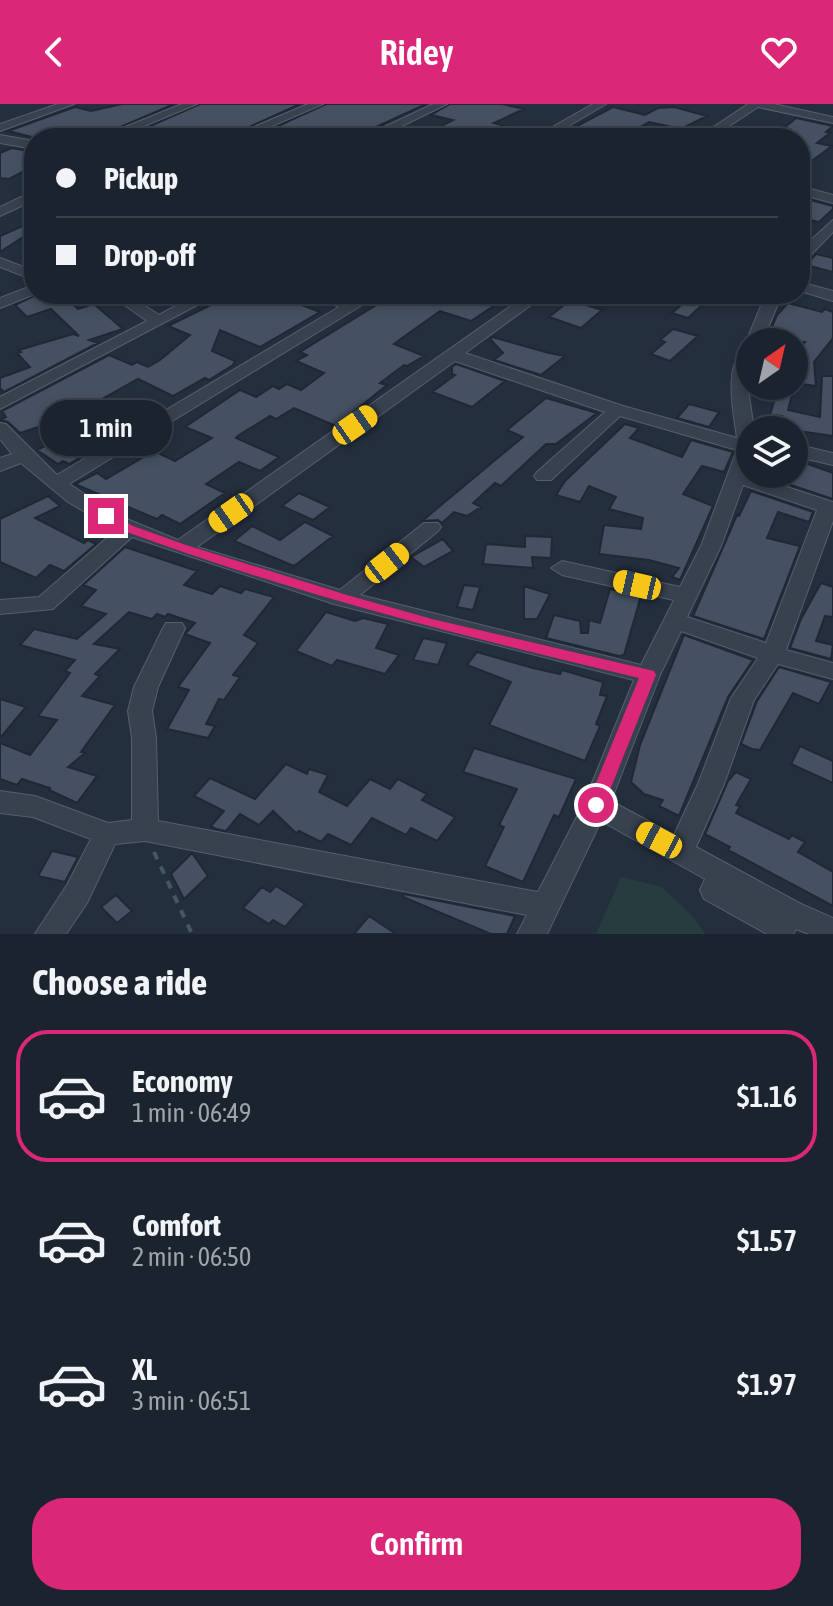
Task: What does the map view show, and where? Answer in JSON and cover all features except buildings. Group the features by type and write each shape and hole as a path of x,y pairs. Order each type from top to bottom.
{"street":[{"path":"0,128 69,104"},
{"path":"130,128 192,104"},
{"path":"259,128 318,104"},
{"path":"557,128 601,104"},
{"path":"719,128 757,104 827,118 833,109"},
{"path":"389,128 434,105"},
{"path":"0,139 24,143"},
{"path":"810,193 833,199"},
{"path":"0,212 24,200"},
{"path":"817,239 833,224"},
{"path":"0,262 24,272"},
{"path":"810,289 833,296"},
{"path":"0,303 24,293"},
{"path":"132,304 158,321"},
{"path":"0,404 191,304"},
{"path":"345,304 351,306"},
{"path":"56,484 354,304"},
{"path":"181,548 524,304"},
{"path":"760,328 770,304"},
{"path":"454,355 617,410 736,440"},
{"path":"544,476 617,410"},
{"path":"0,428 23,456 56,484 129,529 342,599 432,624 648,675"},
{"path":"808,453 833,459"},
{"path":"0,465 23,456"},
{"path":"532,934 596,805 648,675 711,546 736,480"},
{"path":"680,851 711,784 743,698 773,654 789,618 830,508 770,488"},
{"path":"342,599 431,527"},
{"path":"0,607 45,604 129,529"},
{"path":"562,568 687,596"},
{"path":"674,621 833,671"},
{"path":"145,830 144,738 140,711 146,687 174,628"},
{"path":"0,802 35,807 107,834 145,830 546,906"},
{"path":"596,805 721,873 714,890 781,927 791,913 833,931"},
{"path":"50,934 77,894 107,834"}],"path":[{"path":"145,830 192,934"}],"green space":[{"path":"621,877 662,887 694,918 705,934 596,934"}],"route":[{"path":"106,516 129,529 181,548 342,599 432,624 648,675 596,805"}]}
